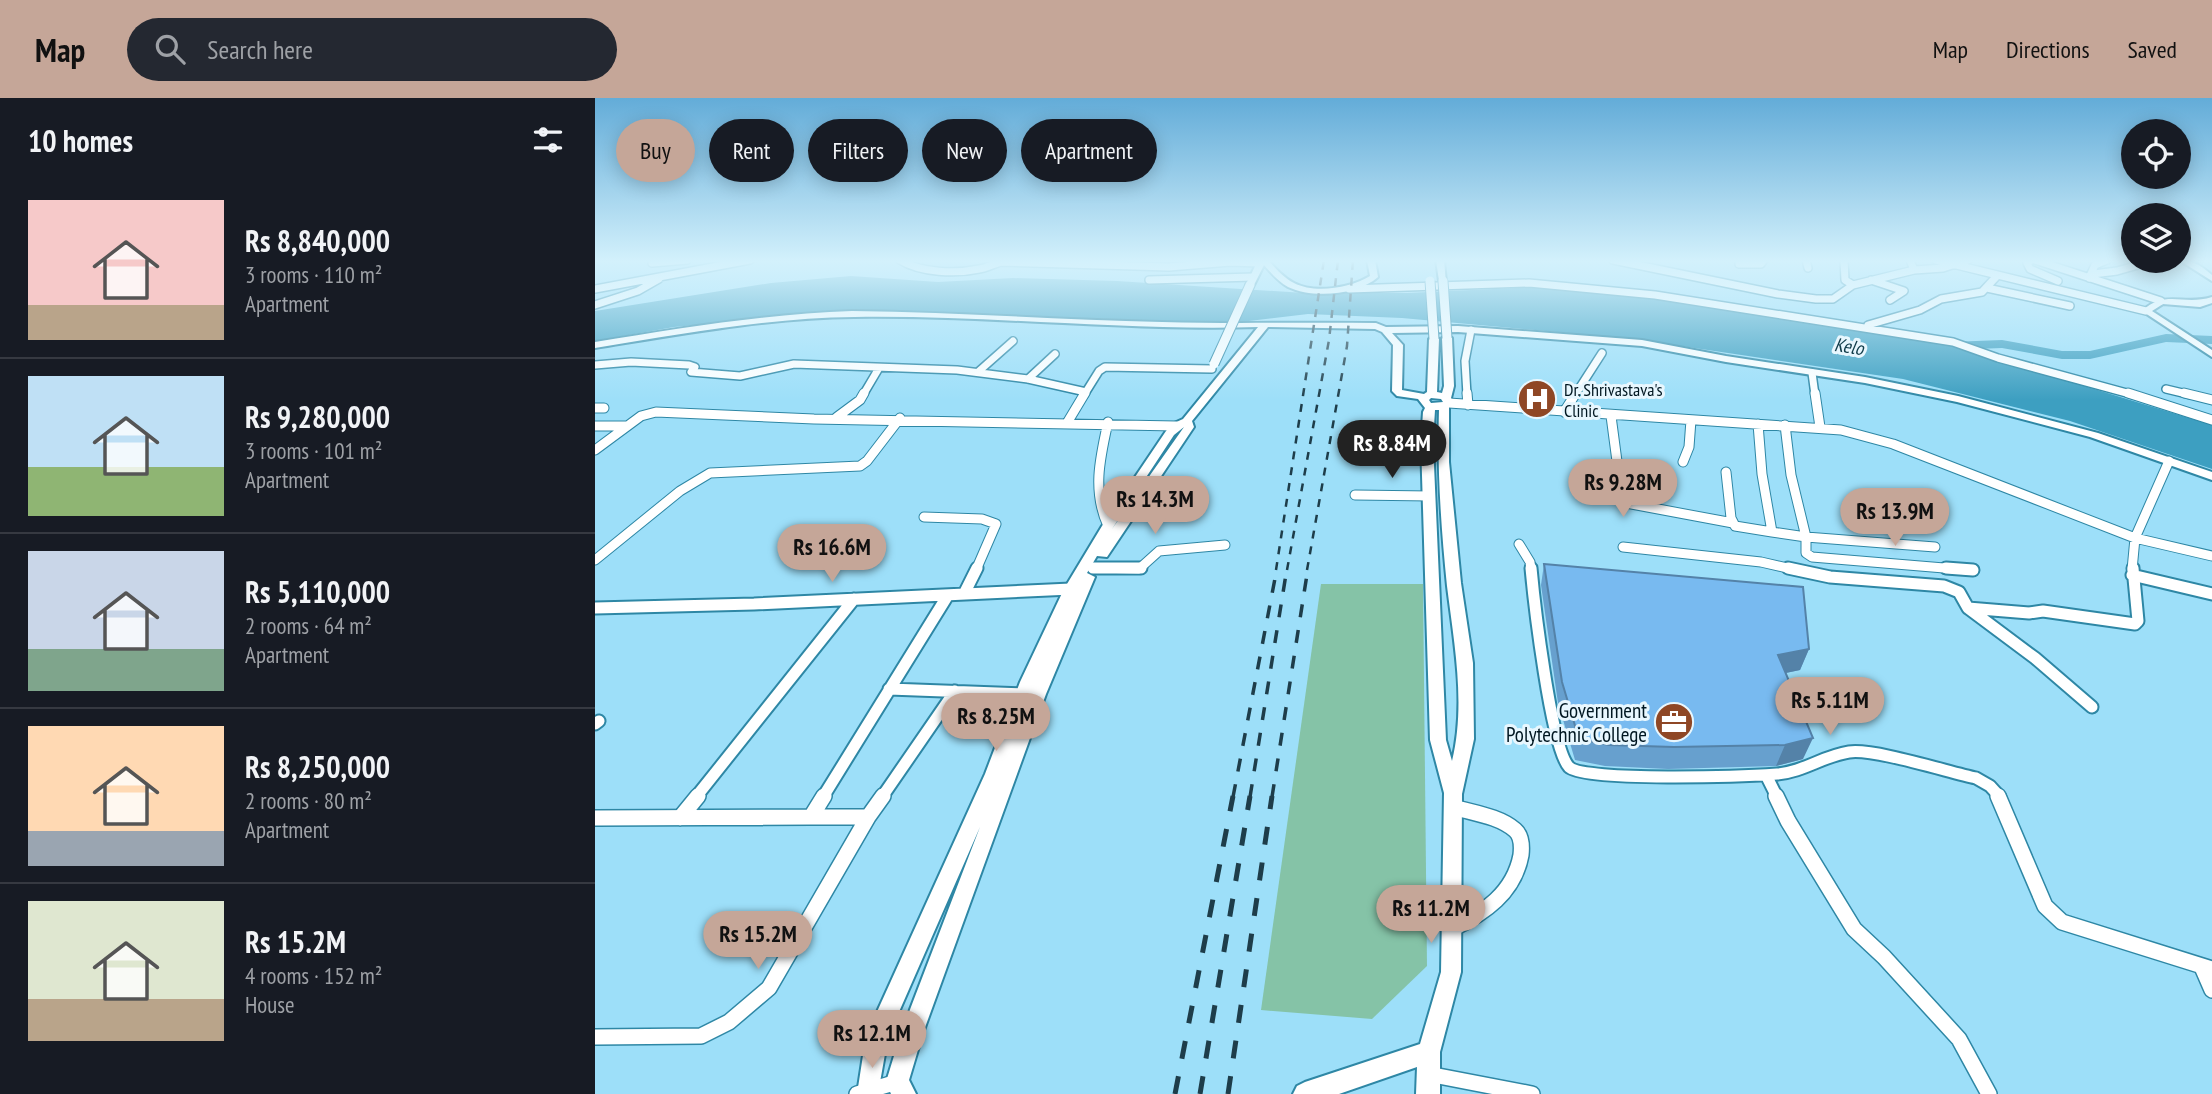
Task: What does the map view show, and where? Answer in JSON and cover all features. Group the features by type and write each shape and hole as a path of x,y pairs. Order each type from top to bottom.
{"street":[{"path":"1220,381 1213,366 1240,306"},
{"path":"1428,1073 1451,972 1453,800 1466,740 1467,701 1436,401 1432,306"},
{"path":"1445,306 1449,386 1427,412 1427,442 1438,740 1453,800"},
{"path":"1733,306 1953,342 1998,358 2093,382 2212,420"},
{"path":"1865,326 1927,306"},
{"path":"2128,306 2144,310 2151,306"},
{"path":"2141,306 2212,354"},
{"path":"595,346 721,327 852,318 1155,331 1361,324 1385,330 1471,330 1642,343 1958,399 2094,435 2212,476"},
{"path":"596,449 641,416 656,412 837,418 1182,423 1189,427 1093,568 1038,694 917,1020 901,1088 864,1093 877,1036 994,774 1024,694 1071,589 1108,526 1182,423 1263,327"},
{"path":"1385,330 1389,351 1385,391 1398,401 1436,401 1611,416 1820,427 1893,444 2135,538 2212,556"},
{"path":"1468,405 1465,361 1471,330"},
{"path":"978,372 1013,341"},
{"path":"1564,412 1602,353"},
{"path":"1028,379 1055,354"},
{"path":"595,365 619,362 694,366 691,372 737,377 794,364 978,372 1028,379 1086,392"},
{"path":"1067,422 1099,371 1108,366 1213,366"},
{"path":"837,418 860,400 879,368"},
{"path":"1812,373 1820,427"},
{"path":"2166,389 2212,400"},
{"path":"1611,416 1622,499 1626,503 1733,523 1740,528 1806,537 1935,547"},
{"path":"595,560 698,478 710,473 728,471 860,466 867,461 900,418"},
{"path":"1683,462 1689,447 1691,420"},
{"path":"1108,422 1097,480 1098,502 1108,526"},
{"path":"1758,424 1762,474 1772,532"},
{"path":"1785,425 1791,475 1806,537 1806,553 1812,557 1973,570"},
{"path":"595,426 627,426"},
{"path":"1968,608 2029,613 2043,611 2135,624 2138,621 2133,575 2135,538 2169,461"},
{"path":"1726,472 1733,523"},
{"path":"1355,495 1430,496"},
{"path":"924,517 982,519 996,524 964,594"},
{"path":"1519,544 1530,562 1549,695 1562,757 1569,768 1579,773 1766,775 1807,770 1825,757 1840,752 1858,751 1976,778 1990,786 2001,799 2045,906 2062,922 2207,968 2212,990"},
{"path":"1093,568 1139,569 1159,551 1225,545"},
{"path":"1623,547 1761,562 1830,577 1944,586 1959,592 1968,608 2035,658 2092,708"},
{"path":"2133,575 2212,594"},
{"path":"595,608 1071,589"},
{"path":"811,817 948,595"},
{"path":"680,818 854,599"},
{"path":"889,689 1024,694"},
{"path":"595,1037 701,1036 729,1022 769,988 868,817 955,691"},
{"path":"1766,775 1788,821 1854,929 1884,957 1959,1039 1989,1094"},
{"path":"1452,929 1477,917 1501,896 1514,879 1521,842 1519,834 1502,822 1453,800"},
{"path":"595,818 868,817"},
{"path":"1305,1094 1428,1073 1532,1094"}],"green space":[{"path":"1321,584 1423,584 1427,966 1372,1019 1261,1010"}],"water":[{"name":"Kelo","path":"623,306 1717,306 1954,346 2212,425 2212,469 2070,421 1903,379 1634,339 1402,318 1308,314 1207,326 1118,324 960,313 833,312 674,327 595,341 595,311"}],"building":[{"name":"Government Polytechnic College","path":"1544,564 1803,587 1809,649 1778,655 1813,738 1785,745 1674,747 1609,745 1579,739 1562,682"}],"waterway":[{"path":"1950,346 2002,344 2062,355 2090,355 2166,338 2212,340"}],"railway":[{"path":"1276,570 1317,306"},
{"path":"1287,570 1333,306"},
{"path":"1307,570 1347,346 1350,306"},
{"path":"1233,797 1277,568"},
{"path":"1250,797 1287,568"},
{"path":"1272,797 1308,568"},
{"path":"1175,1094 1233,796"},
{"path":"1200,1094 1250,796"},
{"path":"1228,1094 1272,796"}],"place":[{"name":"Dr. Shrivastava's Clinic","path":"1537,399"},
{"name":"Government Polytechnic College","path":"1674,722"}]}
